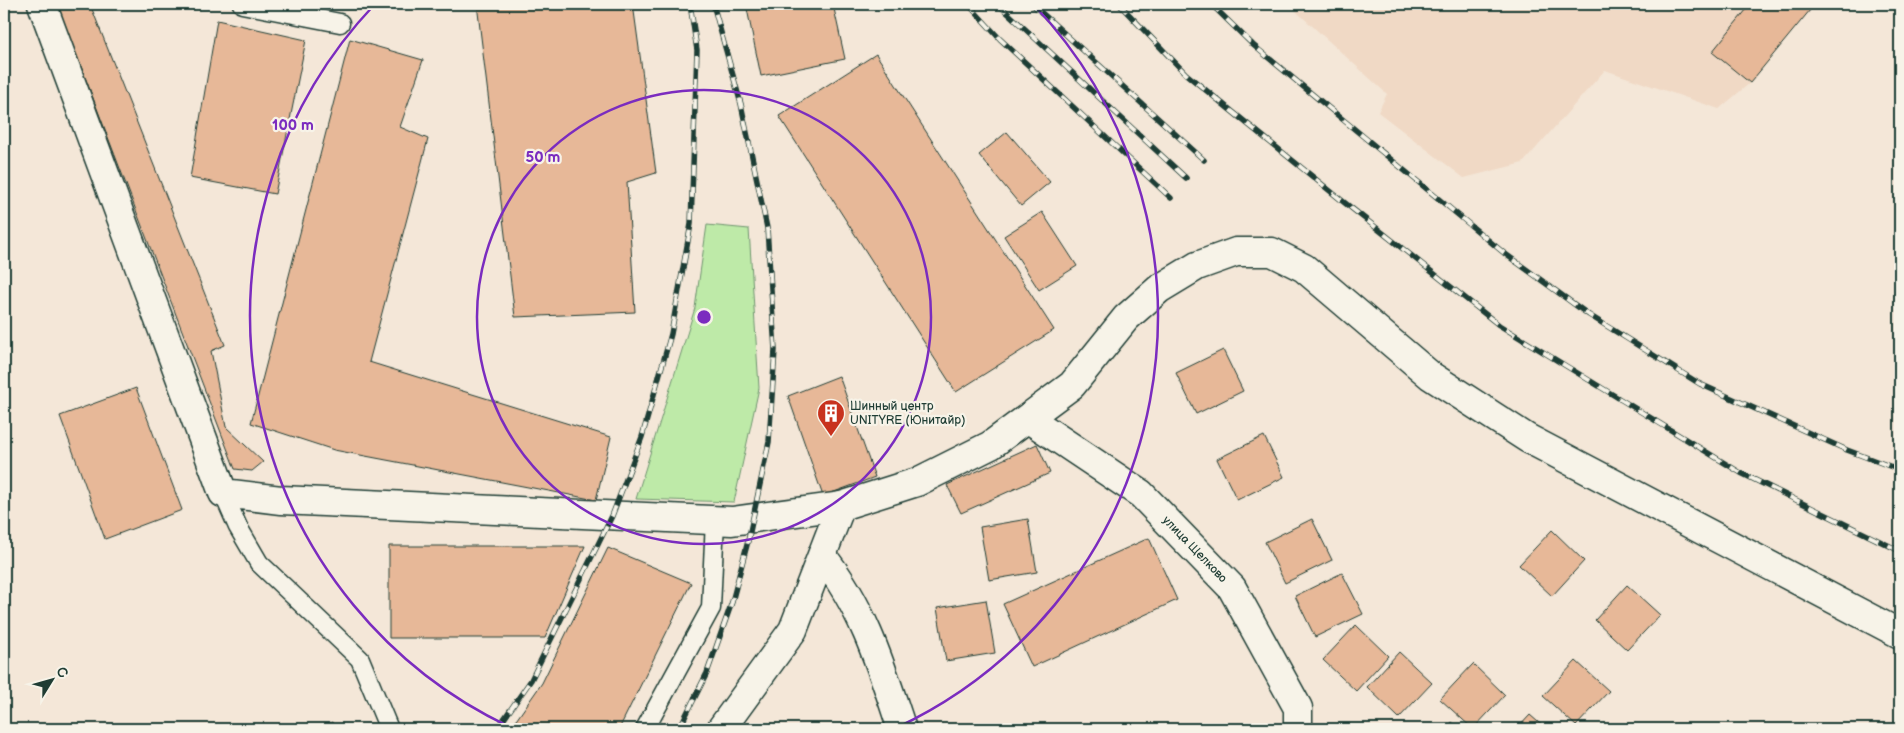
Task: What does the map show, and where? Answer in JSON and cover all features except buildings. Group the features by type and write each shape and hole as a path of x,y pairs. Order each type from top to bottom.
{"street":[{"path":"42,4 223,493 281,500 732,521 841,506 917,482 991,445 1072,385 1126,318 1159,289 1197,266 1236,252 1272,252 1304,268 1432,376 1527,438 1900,634"},
{"name":"улица Щелково","path":"1028,419 1141,494 1232,588 1298,708 1298,729"},
{"path":"721,729 794,630 841,506"},
{"path":"822,556 836,573 872,640 902,729"}],"lane":[{"path":"242,4 340,24"},
{"path":"223,493 238,527 259,563 360,659 389,729"},
{"path":"645,729 711,608 715,520"}],"shaded area":[{"path":"1288,4 1815,4 1750,83 1719,109 1605,70 1523,163 1464,178 1378,112 1387,94"}],"green space":[{"path":"707,225 749,229 759,388 734,502 636,499 695,308"}],"railway":[{"path":"497,729 531,680 612,516 642,437 671,334 691,224 697,50 690,4"},
{"path":"679,729 707,673 732,602 748,541 769,442 775,350 767,228 741,104 713,4"},
{"path":"968,4 1000,39 1171,198"},
{"path":"998,4 1186,178"},
{"path":"1032,4 1204,160"},
{"path":"1119,4 1186,74 1499,325 1741,473 1900,551"},
{"path":"1211,4 1253,45 1504,253 1589,315 1700,384 1847,450 1900,470"}],"place":[{"name":"Шинный центр UNITYRE (Юнитайр)","path":"831,437"}]}
